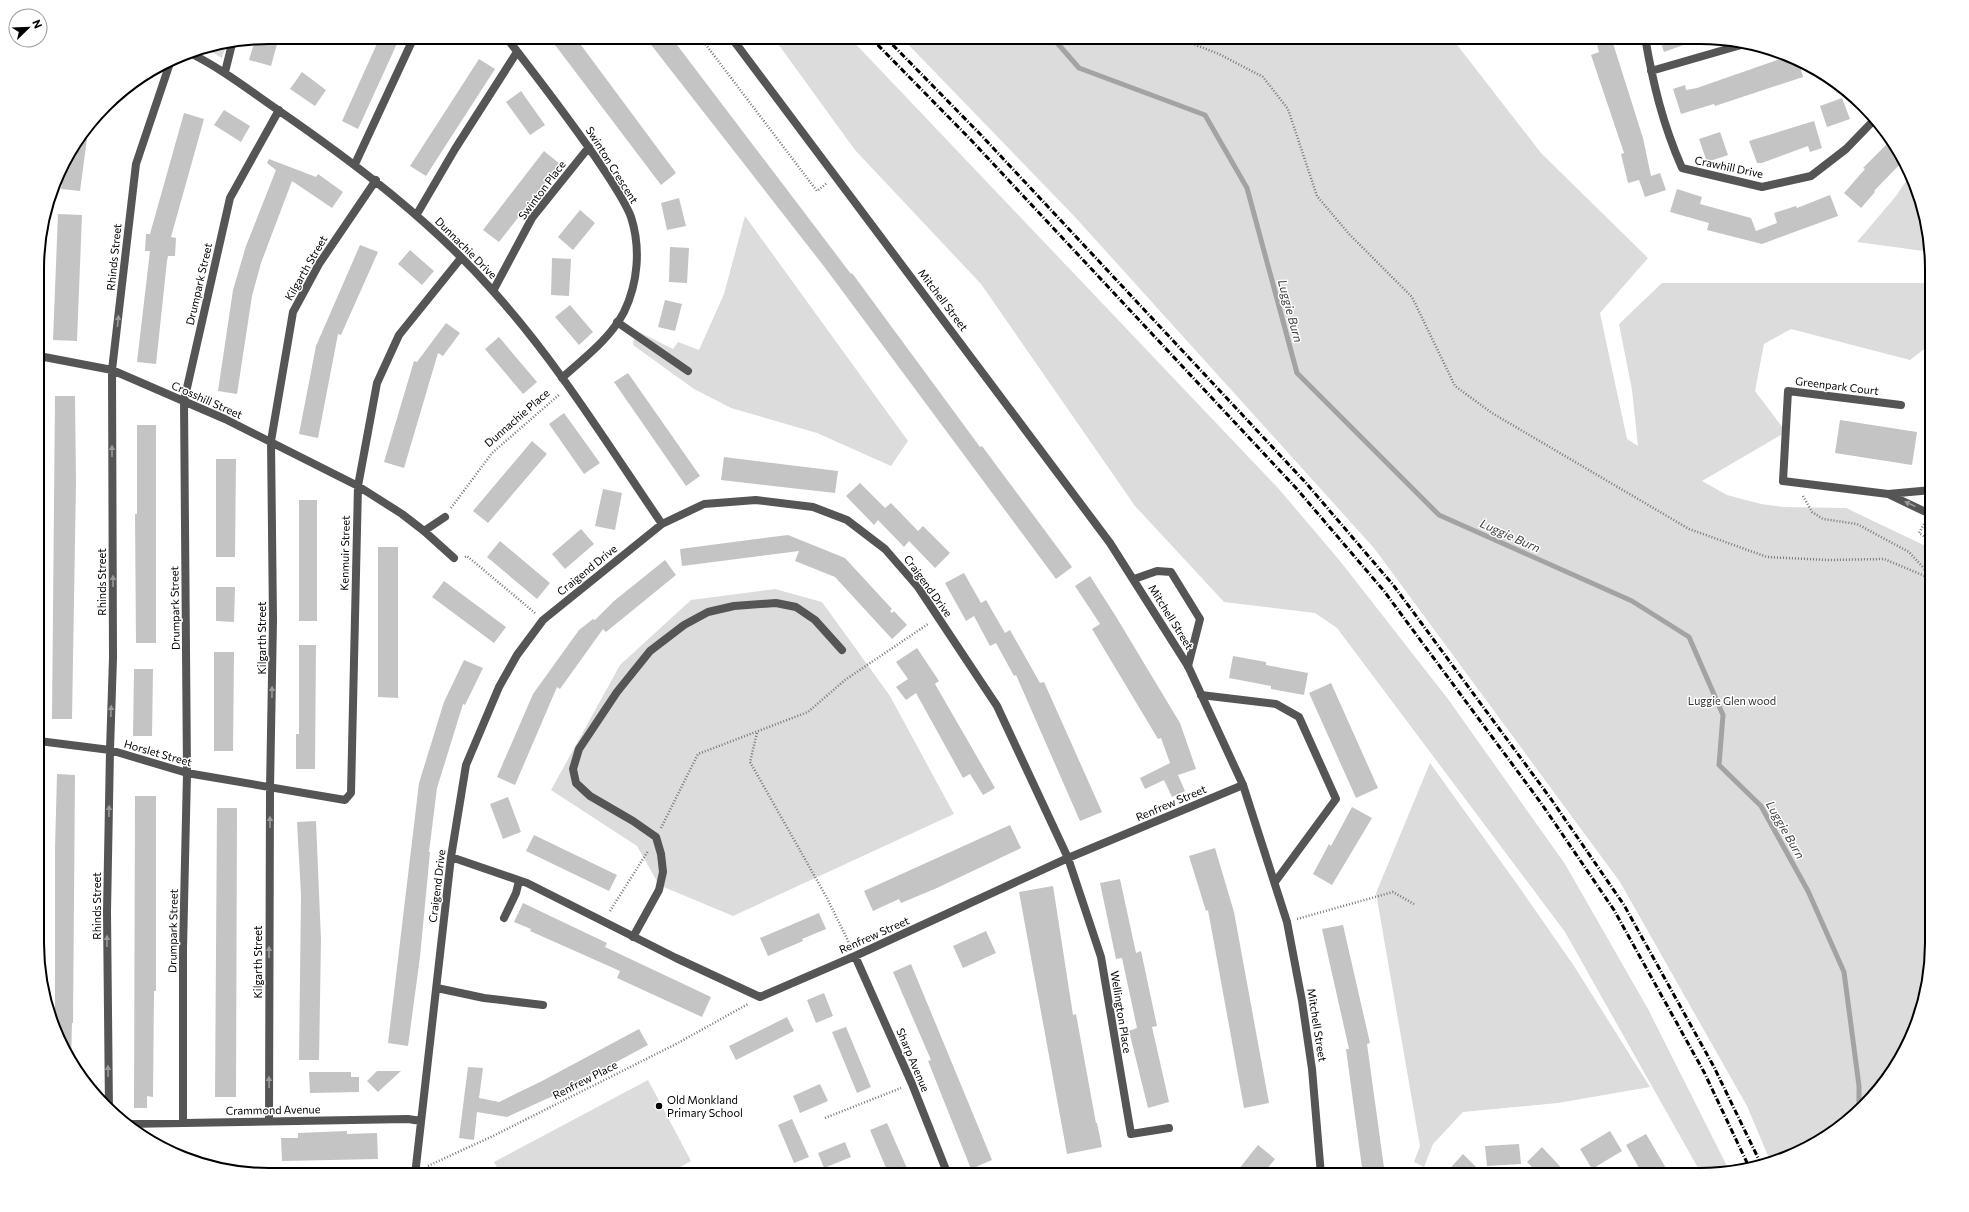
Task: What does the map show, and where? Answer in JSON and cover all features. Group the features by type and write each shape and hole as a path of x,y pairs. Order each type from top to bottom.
{"street":[{"path":"355,164 411,44"},
{"name":"Swinton Crescent","path":"511,44 589,147 630,216 637,243 636,270 632,292 617,322 607,337 562,378"},
{"name":"Mitchell Street","path":"736,44 982,370 1110,543 1188,666 1243,785 1287,922 1302,1001 1312,1069 1321,1168"},
{"path":"1646,44 1651,71 1735,47"},
{"path":"225,72 231,47"},
{"path":"417,214 455,149 517,52"},
{"name":"Dunnachie Drive","path":"197,56 225,72 376,180 417,214 462,258 493,291 562,378 662,524"},
{"name":"Rhinds Street","path":"109,1101 107,912 113,658 112,370 136,164 169,67"},
{"name":"Crawhill Drive","path":"1651,71 1668,136 1682,168 1762,187 1811,176 1846,149 1871,123"},
{"name":"Drumpark Street","path":"183,1123 183,949 187,773 184,401 230,198 279,110"},
{"name":"Swinton Place","path":"493,291 532,218 589,147"},
{"name":"Kilgarth Street","path":"269,1121 270,788 273,620 271,441 293,312 319,264 376,180"},
{"name":"Kenmuir Street","path":"270,788 345,800 350,793 358,486 377,383 399,335 462,258"},
{"path":"617,322 688,371"},
{"name":"Crosshill Street","path":"44,357 112,370 271,441 358,486"},
{"name":"Greenpark Court","path":"1796,483 1782,481 1788,391 1901,405"},
{"path":"1796,483 1888,494 1925,491"},
{"path":"358,486 402,514 424,531 454,558"},
{"path":"1888,494 1925,512"},
{"name":"Craigend Drive","path":"416,1168 451,857 466,765 499,687 517,655 543,620 662,524 704,504 756,500 813,507 846,520 885,549 904,569 997,706 1068,858"},
{"path":"424,531 444,517"},
{"name":"Mitchell Street","path":"1134,579 1157,570 1171,572 1200,619 1188,666"},
{"path":"634,937 659,890 662,878 663,872 661,854 656,837 634,821 590,796 576,783 573,769 584,742 617,692 650,651 684,625 708,612 734,606 776,603 796,607 815,620 842,650"},
{"path":"1201,695 1276,704 1299,717 1336,799 1275,882"},
{"name":"Horslet Street","path":"44,742 110,750 187,773 270,788"},
{"name":"Renfrew Street","path":"760,997 855,956 1068,858 1243,785"},
{"path":"451,857 519,880 760,997"},
{"name":"Wellington Place","path":"1068,858 1101,957 1130,1134 1169,1128"},
{"path":"504,918 516,893 519,880"},
{"name":"Sharp Avenue","path":"855,956 912,1084 945,1168"},
{"path":"436,988 484,998 543,1005"},
{"name":"Crammond Avenue","path":"135,1124 408,1119 421,1121"}],"path":[{"path":"705,44 817,191 835,176"},
{"path":"1193,44 1219,54 1262,77 1288,109 1317,196 1349,234 1412,297 1455,386 1492,413 1689,529 1767,556 1828,560 1884,559 1925,575"},
{"name":"Dunnachie Place","path":"444,517 492,454 568,387"},
{"path":"1796,483 1812,512 1823,519 1857,524 1881,535 1909,552 1925,570"},
{"path":"454,558 467,556 543,620"},
{"path":"604,922 656,837 698,754 758,733 808,712 845,680 938,617"},
{"path":"758,733 750,762 827,898 855,956"},
{"path":"1287,922 1384,893 1393,892 1414,904"},
{"name":"Renfrew Place","path":"425,1168 495,1135 676,1044 760,997"},
{"path":"825,1118 912,1084"}],"green space":[{"path":"778,44 856,44 1278,488 1340,561 1448,699 1565,864 1648,1009 1727,1166 1698,1168 1565,932 1337,628 1315,613 1224,602 1135,506 981,284 855,150"},
{"name":"Luggie Glen wood","path":"908,44 1456,44 1541,153 1648,258 1600,313 1627,439 1638,446 1632,390 1619,324 1662,283 1925,283 1925,348 1910,360 1791,329 1764,344 1755,391 1786,432 1702,481 1727,495 1761,504 1785,507 1846,508 1925,546 1925,958 1921,987 1908,1029 1895,1056 1879,1080 1859,1102 1837,1122 1800,1145 1768,1157 1747,1106 1620,882 1374,548 1075,217"},
{"path":"225,48 222,58 211,52"},
{"path":"1907,180 1921,225 1925,251 1857,242 1896,196"},
{"path":"745,216 908,441 891,466 817,433 731,408 694,389 633,345 635,330 673,349 678,342 699,350 724,294"},
{"path":"775,589 822,602 890,696 954,814 733,916 659,885 637,846 551,790 620,665 691,600"},
{"path":"1430,763 1574,966 1650,1087 1558,1103 1463,1112 1433,1144 1424,1167 1414,1162 1420,1146 1376,893"},
{"path":"648,1080 691,1161 678,1168 497,1168 494,1162"}],"building":[{"path":"254,44 277,44 271,66 249,60"},
{"path":"377,44 397,44 358,129 342,121"},
{"path":"554,44 580,44 676,173 661,185"},
{"path":"650,44 676,44 851,274 852,273 980,447 982,446 1072,567 1056,579 826,269"},
{"path":"1597,44 1613,44 1643,138 1651,176 1660,173 1666,190 1645,197 1639,180 1628,183 1621,154 1624,153 1591,55 1599,52"},
{"path":"1661,44 1686,44 1664,52"},
{"path":"479,59 495,69 426,176 410,166"},
{"path":"1780,59 1800,67 1803,77 1715,106 1714,104 1681,114 1673,89 1685,85 1686,90 1697,88"},
{"path":"302,72 326,90 315,106 290,89"},
{"path":"521,91 545,125 530,135 506,102"},
{"path":"1842,98 1850,119 1827,127 1820,106"},
{"path":"224,110 250,126 241,142 214,125"},
{"path":"184,113 204,119 171,237 176,238 175,256 168,256 167,261 156,364 137,362 150,251 145,251 146,234 150,234"},
{"path":"1814,121 1822,148 1810,152 1808,146 1762,163 1757,163 1749,141"},
{"path":"1720,132 1728,155 1707,162 1699,139"},
{"path":"87,136 80,191 61,189 62,180 67,169"},
{"path":"1887,144 1900,165 1874,191 1875,192 1861,208 1844,193 1865,169 1863,168"},
{"path":"544,151 560,164 499,242 483,230"},
{"path":"269,159 316,177 318,174 343,192 332,208 292,181 261,263 252,296 237,394 218,391 233,290 246,246 276,170 267,163"},
{"path":"1677,189 1702,197 1700,204 1751,218 1756,231 1777,223 1774,213 1796,206 1797,208 1830,195 1838,216 1762,244 1707,230 1709,223 1670,212"},
{"path":"679,198 686,226 667,230 661,203"},
{"path":"580,210 595,223 573,250 558,237"},
{"path":"58,214 82,215 77,341 53,340"},
{"path":"360,245 378,252 341,335 338,334 318,438 299,434 316,346"},
{"path":"670,247 689,248 687,283 669,282"},
{"path":"410,250 434,271 422,285 398,264"},
{"path":"552,258 571,259 569,296 551,295"},
{"path":"665,300 682,304 675,331 658,327"},
{"path":"570,305 593,332 579,345 555,317"},
{"path":"446,323 460,333 443,356 438,353 404,468 384,462 414,361 417,362"},
{"path":"499,337 537,382 523,394 485,349"},
{"path":"628,373 700,476 686,486 614,382"},
{"path":"55,396 75,396 76,482 72,719 52,719"},
{"path":"564,413 600,463 584,474 549,424"},
{"path":"1840,420 1917,432 1912,465 1835,453"},
{"path":"137,425 156,425 156,643 136,643 135,514 137,514"},
{"path":"532,441 547,454 488,523 473,511"},
{"path":"724,457 838,471 835,493 721,480"},
{"path":"216,459 236,459 235,557 216,557"},
{"path":"860,483 885,508 891,503 918,531 923,526 950,553 935,568 909,541 904,547 878,520 874,525 846,496"},
{"path":"603,489 622,493 615,530 595,526"},
{"path":"299,500 317,500 317,621 299,621"},
{"path":"581,529 594,544 565,569 552,554"},
{"path":"788,535 845,558 892,609 890,611 892,613 894,611 907,625 892,639 835,577 795,561 799,551 682,566 680,549"},
{"path":"500,541 550,583 537,599 487,557"},
{"path":"378,547 398,547 398,698 378,697"},
{"path":"665,560 676,575 606,632 603,629 560,689 557,687 515,785 497,777 533,694 579,630 593,619 595,620 614,601"},
{"path":"964,573 981,603 986,600 1005,633 1010,630 1040,683 1044,682 1102,812 1080,821 1016,675 1014,676 996,643 990,646 974,616 966,621 945,583"},
{"path":"1090,576 1180,723 1196,769 1178,775 1185,791 1172,797 1164,780 1145,789 1140,778 1170,763 1161,738 1158,739 1092,629 1100,624 1075,586"},
{"path":"444,581 506,627 494,643 432,597"},
{"path":"216,587 235,587 234,622 216,621"},
{"path":"299,645 316,645 315,769 296,769 296,734 299,734"},
{"path":"917,648 939,681 935,684 995,788 983,795 970,774 963,778 916,693 906,700 896,687 908,679 896,662"},
{"path":"214,652 234,652 233,751 214,751"},
{"path":"1233,656 1266,662 1266,665 1308,673 1304,695 1271,689 1271,686 1229,678"},
{"path":"464,660 483,668 465,705 463,704 437,788 429,852 420,957 408,1046 388,1043 419,783 444,702"},
{"path":"134,669 153,669 152,736 133,736"},
{"path":"1331,683 1378,788 1356,798 1309,693"},
{"path":"57,774 75,775 73,1023 71,1051 55,1012 55,849"},
{"path":"135,796 156,796 156,991 154,991 153,1097 147,1096 147,1108 134,1108"},
{"path":"508,797 521,832 503,839 490,804"},
{"path":"1352,807 1372,818 1332,885 1313,874 1329,844 1331,846"},
{"path":"217,808 237,808 236,1097 215,1097"},
{"path":"316,821 321,940 319,1060 299,1060 301,895 297,822"},
{"path":"1010,825 1021,848 937,888 901,903 899,899 873,911 864,891"},
{"path":"534,835 617,875 609,891 526,851"},
{"path":"1215,848 1234,912 1269,1103 1244,1108 1208,910 1206,911 1189,856"},
{"path":"1120,879 1136,953 1141,951 1157,1026 1152,1027 1169,1102 1148,1108 1129,1031 1137,1028 1122,958 1116,959 1100,883"},
{"path":"1053,886 1073,1015 1076,1014 1096,1123 1102,1147 1067,1154 1019,892"},
{"path":"523,903 607,943 605,947 711,997 702,1017 617,978 620,971 530,931 531,929 514,922"},
{"path":"819,913 826,929 768,956 760,938"},
{"path":"1343,925 1370,1043 1367,1044 1384,1168 1362,1168 1346,1049 1349,1049 1322,929"},
{"path":"986,931 996,953 963,968 953,946"},
{"path":"911,964 992,1160 971,1168 928,1061 931,1060 893,972"},
{"path":"824,993 833,1016 816,1023 807,1000"},
{"path":"787,1017 794,1031 736,1060 729,1046"},
{"path":"846,1027 871,1087 857,1093 832,1032"},
{"path":"639,1029 648,1045 555,1095 507,1117 477,1112 474,1140 459,1138 468,1067 483,1068 479,1098 499,1102 542,1081"},
{"path":"377,1071 401,1071 378,1092 367,1081"},
{"path":"309,1072 351,1072 351,1077 359,1077 359,1092 310,1093"},
{"path":"820,1084 828,1101 800,1113 793,1096"},
{"path":"792,1119 809,1157 794,1163 778,1125"},
{"path":"887,1123 907,1168 886,1168 870,1130"},
{"path":"347,1131 347,1134 377,1133 378,1159 282,1161 281,1138 298,1138 298,1133"},
{"path":"1610,1131 1622,1151 1591,1168 1580,1149"},
{"path":"1646,1134 1666,1168 1639,1168 1626,1145"},
{"path":"845,1142 851,1157 824,1168 818,1153"},
{"path":"1519,1144 1521,1164 1487,1166 1485,1146"},
{"path":"1258,1145 1275,1159 1268,1168 1240,1168"},
{"path":"1542,1147 1562,1168 1533,1168 1527,1162"},
{"path":"1463,1154 1477,1168 1450,1168"}],"waterway":[{"name":"Luggie Burn","path":"1058,44 1079,68 1205,115 1247,188 1297,373 1439,515 1632,601 1689,637 1723,715 1719,765 1761,806 1808,891 1844,972 1859,1086 1859,1102"}],"railway":[{"path":"877,44 971,140 1296,488 1384,591 1541,803 1614,910 1704,1072 1747,1163"},
{"path":"892,44 981,135 1306,483 1394,586 1551,799 1624,905 1714,1067 1759,1160"}],"place":[{"name":"Old Monkland Primary School","path":"659,1106"}]}
